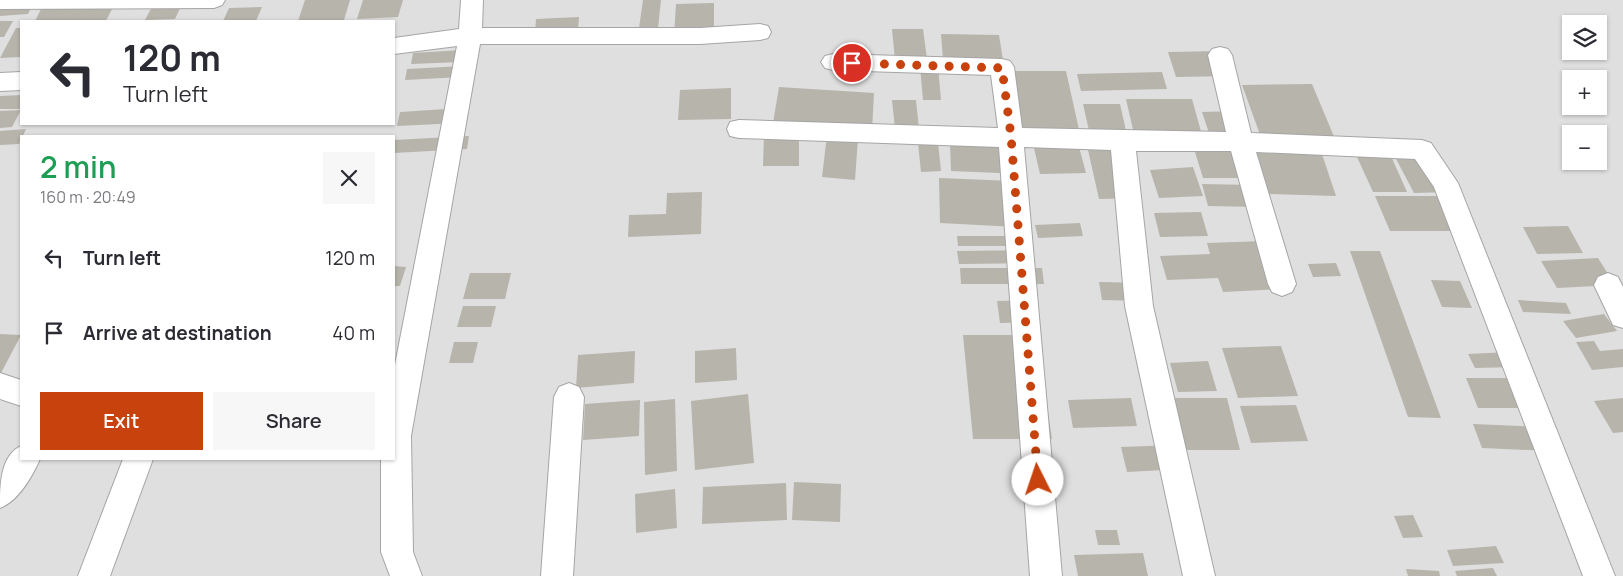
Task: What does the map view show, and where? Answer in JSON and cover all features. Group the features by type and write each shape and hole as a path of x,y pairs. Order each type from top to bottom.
{"street":[{"path":"0,1 214,0"},
{"path":"406,576 397,552 396,436 470,36 472,0"},
{"path":"395,46 470,36 700,36 760,32"},
{"path":"1220,55 1241,142 1282,284"},
{"path":"833,62 1002,68 1011,136 1046,576"},
{"path":"0,82 20,81"},
{"path":"739,129 1124,141 1241,142 1422,150 1445,183 1600,576"},
{"path":"1124,141 1139,306 1199,576"},
{"path":"1608,285 1623,316"},
{"path":"0,386 20,393"},
{"path":"556,576 569,397"},
{"path":"0,493 25,460"},
{"path":"94,576 138,460"}],"shaded area":[{"path":"0,0 1623,0 1623,576 0,576"}],"building":[{"path":"35,0 28,14 0,16 0,1"},
{"path":"305,0 350,0 344,20 298,20"},
{"path":"363,0 403,0 398,17 357,19"},
{"path":"643,0 661,0 658,28 639,28"},
{"path":"115,3 106,20 36,20 42,7"},
{"path":"714,3 714,34 674,36 676,4"},
{"path":"182,4 175,19 145,20 153,5"},
{"path":"262,7 256,20 223,20 229,8"},
{"path":"579,17 578,31 535,33 536,19"},
{"path":"0,21 13,21 4,37 0,37"},
{"path":"16,28 20,28 20,57 0,58"},
{"path":"892,29 923,29 927,59 895,60"},
{"path":"941,34 999,35 1003,60 943,60"},
{"path":"463,50 461,62 411,64 413,53"},
{"path":"1223,51 1232,76 1176,77 1168,52"},
{"path":"463,66 461,77 405,80 407,69"},
{"path":"920,66 938,66 941,100 923,100"},
{"path":"1006,71 1066,71 1080,134 1017,135"},
{"path":"1162,72 1167,89 1081,91 1077,74"},
{"path":"1312,84 1335,139 1262,140 1242,85"},
{"path":"779,87 874,93 872,130 773,123"},
{"path":"731,88 731,119 678,120 680,90"},
{"path":"20,95 20,109 0,109 0,96"},
{"path":"1126,99 1192,99 1202,135 1134,134"},
{"path":"892,100 916,100 919,129 895,129"},
{"path":"1083,104 1120,104 1127,135 1090,135"},
{"path":"461,108 458,123 397,126 400,112"},
{"path":"20,110 12,127 0,128 0,111"},
{"path":"1237,111 1247,139 1211,139 1202,112"},
{"path":"26,129 23,135 20,135 19,144 0,145 0,131"},
{"path":"799,133 799,166 763,166 764,134"},
{"path":"827,135 858,138 855,180 822,177"},
{"path":"469,136 467,149 395,153 395,140"},
{"path":"938,142 941,171 921,172 918,143"},
{"path":"950,143 1021,146 1024,174 951,171"},
{"path":"1079,147 1086,173 1040,174 1034,148"},
{"path":"1129,149 1142,198 1099,199 1088,150"},
{"path":"1195,152 1244,152 1253,178 1203,178"},
{"path":"1257,153 1322,154 1336,196 1269,194"},
{"path":"1431,153 1451,192 1414,193 1394,155"},
{"path":"1391,156 1407,192 1373,192 1357,157"},
{"path":"1193,167 1203,196 1159,198 1150,170"},
{"path":"939,178 1013,181 1017,227 940,223"},
{"path":"1202,184 1253,185 1260,207 1208,206"},
{"path":"702,192 701,234 628,237 629,215 666,214 667,193"},
{"path":"1375,196 1448,196 1464,231 1390,231"},
{"path":"1201,212 1208,236 1160,237 1154,213"},
{"path":"1080,223 1083,236 1038,238 1035,225"},
{"path":"1568,226 1583,253 1537,254 1523,227"},
{"path":"957,236 1026,236 1028,246 958,246"},
{"path":"1265,241 1284,289 1223,292 1218,278 1167,280 1160,256 1210,254 1207,243"},
{"path":"1031,250 1033,263 959,264 957,251"},
{"path":"1350,251 1380,251 1441,418 1408,417"},
{"path":"1598,258 1615,285 1557,288 1541,261"},
{"path":"1336,263 1341,276 1313,277 1308,264"},
{"path":"395,266 406,267 400,286 395,286"},
{"path":"960,268 1042,268 1044,284 961,284"},
{"path":"470,273 511,273 505,299 463,299"},
{"path":"1431,280 1460,281 1472,308 1442,307"},
{"path":"1099,282 1145,283 1148,301 1102,300"},
{"path":"1035,300 1039,322 1000,323 997,301"},
{"path":"1518,300 1566,303 1571,314 1523,312"},
{"path":"463,306 496,306 491,327 457,327"},
{"path":"1604,314 1617,331 1576,338 1563,321"},
{"path":"0,334 20,335 20,337 0,375"},
{"path":"963,335 1036,335 1052,439 973,439"},
{"path":"1594,341 1600,351 1623,349 1623,367 1592,370 1576,342"},
{"path":"454,342 478,342 473,363 449,363"},
{"path":"1281,346 1298,396 1238,398 1222,348"},
{"path":"736,348 737,380 695,383 695,351"},
{"path":"635,351 634,383 576,388 578,355"},
{"path":"1509,352 1516,367 1475,368 1468,354"},
{"path":"1208,361 1217,391 1178,392 1170,363"},
{"path":"1466,378 1520,378 1534,408 1478,408"},
{"path":"748,394 754,463 695,470 691,401"},
{"path":"1131,398 1137,426 1073,428 1068,400"},
{"path":"1171,398 1227,398 1240,450 1183,450"},
{"path":"1623,398 1623,432 1613,433 1594,401"},
{"path":"675,399 677,471 645,475 644,402"},
{"path":"640,400 639,436 583,440 585,404"},
{"path":"1296,405 1308,441 1251,443 1240,406"},
{"path":"1473,424 1541,427 1551,451 1482,448"},
{"path":"1175,445 1182,469 1127,472 1121,447"},
{"path":"794,482 841,484 840,522 792,520"},
{"path":"786,483 787,520 702,524 703,487"},
{"path":"675,489 677,528 636,533 635,494"},
{"path":"1413,515 1423,537 1403,538 1394,516"},
{"path":"1095,530 1117,530 1120,545 1098,545"},
{"path":"1496,546 1504,563 1453,566 1447,550"},
{"path":"1143,553 1148,576 1078,576 1074,555"},
{"path":"1493,568 1497,576 1457,576 1455,571"},
{"path":"1406,569 1439,571 1440,576 1408,576"}],"route":[{"path":"852,63 1002,68 1011,136 1038,480"}]}
